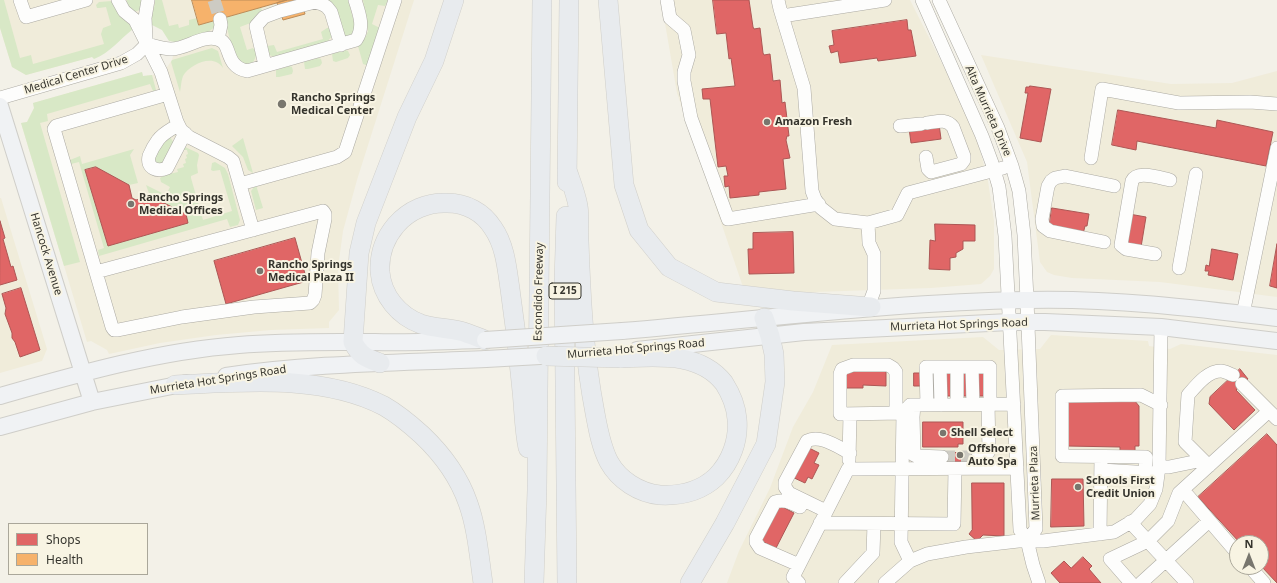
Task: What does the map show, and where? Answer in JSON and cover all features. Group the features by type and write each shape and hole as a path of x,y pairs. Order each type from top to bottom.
{"highway":[{"path":"380,363 366,358 358,351 353,342 359,253 366,222 407,117 434,61 454,0"},
{"name":"Escondido Freeway","path":"534,583 537,490 542,0"},
{"name":"I 215","path":"567,583 564,281 569,0"},
{"path":"608,0 624,186 639,230 669,267 716,292 794,302 871,303"},
{"path":"546,356 620,354 673,357 688,360 707,368 716,374 728,389 735,406 737,417 737,435 734,447 724,468 713,480 692,492 680,495 656,494 644,492 624,479 614,470 608,461 601,442 592,398 584,343 578,207 567,170"},
{"path":"486,340 460,331 420,324 404,315 395,307 388,297 380,276 381,254 385,242 396,225 414,210 430,204 442,202 462,205 472,208 481,215 493,227 497,234 506,262 522,392 525,435 537,490"},
{"path":"690,583 725,523 766,444 775,382 774,354 764,318"},
{"path":"175,385 245,382 321,386 352,393 384,406 410,424 433,445 454,472 468,502 475,531 483,583"}],"main road":[{"name":"Hancock Avenue","path":"0,106 92,402"},
{"name":"Murrieta Hot Springs Road","path":"0,396 82,373 157,357 238,345 292,342 421,342 486,340 622,331 764,318 871,303 1027,300 1154,304 1277,318"},
{"name":"Murrieta Hot Springs Road","path":"620,354 804,332 1010,322 1085,323 1161,327 1277,341"},
{"name":"Murrieta Hot Springs Road","path":"0,427 92,402 220,377 272,370 318,365 546,356"}],"street":[{"path":"20,0 26,17 86,0"},
{"path":"118,0 124,11 135,20 161,72 182,129 189,137 233,161 253,230"},
{"path":"147,44 145,18 148,0"},
{"path":"147,44 172,49 212,38 218,39 226,46 231,61 235,66 247,71 356,40 360,34 361,28 355,0"},
{"path":"240,184 337,156 345,152 395,0"},
{"path":"666,0 670,18 684,30 689,55 684,72 684,81 692,118 728,219 819,204"},
{"path":"778,0 804,88 812,191 821,208 835,219 868,223 897,215 908,193 1012,166"},
{"path":"782,16 885,0"},
{"name":"Alta Murrieta Drive","path":"922,0 974,117 994,170 1004,216 1010,322"},
{"name":"Alta Murrieta Drive","path":"939,0 998,128 1012,166 1021,206 1028,322"},
{"path":"265,66 256,26 264,17 280,11 315,2 322,4 331,12 341,45"},
{"path":"218,39 221,25 220,19"},
{"name":"Medical Center Drive","path":"0,98 121,63 137,54 147,44"},
{"path":"1091,158 1102,89 1179,103 1250,102 1277,104"},
{"path":"96,272 323,211 326,214 326,219 318,254 315,295 313,300 310,303 254,307 182,317 114,330 112,327 54,129 56,126 168,94"},
{"path":"900,126 946,121 950,123 964,156 964,160 961,164 936,172 931,172 928,169 926,157"},
{"path":"1243,314 1273,188 1277,148"},
{"path":"1179,268 1196,174"},
{"path":"1155,254 1126,249 1121,245 1132,181 1139,175 1170,180"},
{"path":"1104,242 1050,231 1043,226 1042,219 1048,186 1055,178 1065,176 1114,186"},
{"path":"868,223 869,243 865,254 866,291 871,303"},
{"name":"Murrieta Plaza","path":"1010,322 1020,530 1027,540 1036,529 1028,322"},
{"path":"885,583 910,561 927,554 966,547 1027,540 1043,541 1114,532 1136,519 1150,504 1156,489 1154,471 1161,405 1161,327"},
{"path":"793,581 799,565 848,469 850,453 840,374 842,369 853,365 888,366 896,372 903,469 901,542 910,561"},
{"path":"957,367 957,404"},
{"path":"972,367 973,404"},
{"path":"942,457 919,456 920,405 926,368 990,367 989,451 986,455 978,457"},
{"path":"940,368 941,404"},
{"path":"1131,583 1110,559 1148,541 1168,520 1179,493 1206,463 1273,415 1238,380 1222,371 1213,372 1205,377 1188,395 1185,442 1206,463"},
{"path":"1161,405 1141,395 1062,396 1062,456 1154,471 1169,467 1206,463"},
{"path":"845,414 900,413 910,405 1014,404"},
{"path":"823,517 789,493 785,487 785,482 807,441 811,438 818,438 850,453"},
{"path":"1100,534 1101,463"},
{"path":"848,469 1017,468"},
{"path":"799,565 760,548 756,542 756,538 775,502 781,500 787,501 823,517 874,524 954,524 955,469"},
{"path":"1183,490 1229,545"},
{"path":"1141,583 1209,521"},
{"path":"1130,522 1187,583"},
{"path":"845,583 873,554 874,524"},
{"path":"1027,540 1039,583"},
{"path":"1257,575 1264,583"}],"shaded area":[{"path":"0,0 414,0 357,180 343,231 338,268 339,310 329,322 329,328 271,330 216,335 160,343 109,354 107,350 91,341 87,342 21,123 27,122 34,108 33,103 142,72 143,76 159,73 167,67 172,60 175,47 174,39 166,25 135,20 108,46 92,57 26,75 12,67 0,28"},
{"path":"661,0 910,0 955,89 978,142 988,181 994,221 994,269 990,276 981,284 931,288 786,293 743,287 677,93"},
{"path":"981,55 1171,84 1232,83 1277,71 1277,297 1160,282 1072,278 1054,275 1047,272 1040,262 1027,162"},
{"path":"0,198 47,349 42,361 0,373"},
{"path":"1051,335 1148,341 1149,346 1170,349 1181,344 1277,355 1277,583 727,583 739,551 770,488 793,427 813,392 832,345 983,337 999,350 1040,349"}],"green space":[{"path":"0,0 4,0 20,58 31,55 33,64 104,44 101,34 103,28 111,25 106,7 97,8 96,5 99,2 112,1 118,13 133,29 110,49 94,59 92,57 26,75 12,67 0,28"},
{"path":"127,0 143,0 140,10 133,12 126,4"},
{"path":"155,0 162,0 169,26 178,24 179,28 189,25 189,20 197,18 199,25 215,21 215,27 208,32 175,42 169,41 162,30 150,24"},
{"path":"325,0 348,0 355,26 352,34 345,37"},
{"path":"363,0 388,0 385,6 378,5 372,24 380,28 368,65 363,64 358,46 368,31"},
{"path":"261,7 262,12 253,22 240,27 247,50 253,48 256,54 253,62 246,64 241,61 233,49 225,18"},
{"path":"327,28 330,28 332,36 327,42 275,57 269,55 267,46 274,45 277,52 323,39 321,32"},
{"path":"212,48 218,51 223,68 214,61 196,64 183,76 180,92 171,62 172,60"},
{"path":"346,50 350,55 348,58 336,62 333,61 332,54"},
{"path":"318,58 321,59 322,63 320,66 305,69 304,62"},
{"path":"290,66 292,67 293,71 292,74 276,77 276,70"},
{"path":"142,72 143,76 152,75 156,90 153,91 150,84 47,114 48,121 40,123 80,262 64,266 21,123 27,122 34,108 33,103"},
{"path":"170,137 174,143 165,162 158,166 157,162 154,163 153,158 156,147 162,141"},
{"path":"243,138 253,173 248,170 243,157 232,146"},
{"path":"185,147 198,153 199,155 197,165 198,173 191,176 191,178 203,220 232,211 220,170 211,170 212,163 215,162 225,168 228,174 240,220 238,225 230,227 227,219 99,256 98,250 104,248 79,162 71,164 70,160 80,156 82,164 134,149 130,155 138,183 129,185 96,167 85,170 108,246 187,223 186,214 150,196 146,185 166,195 170,187 161,182 160,178 165,175 178,172 177,169 184,167 183,164 186,163 185,159 187,158 186,155 188,154 187,150 183,150"},
{"path":"256,185 263,208 256,210 251,191"}],"building: Shops":[{"path":"713,0 749,0 753,27 754,29 760,28 763,53 764,55 770,54 773,81 780,80 782,103 785,102 789,136 787,136 786,140 790,158 783,159 786,189 759,192 759,195 730,198 729,186 725,187 724,176 728,176 726,166 718,167 710,99 703,99 702,89 735,86 731,58 729,59 726,33 717,34"},
{"path":"907,20 908,30 911,30 916,56 878,61 877,58 840,63 838,51 831,53 829,46 834,45 832,31"},
{"path":"1030,86 1051,89 1041,142 1020,138 1028,93 1025,93 1026,87"},
{"path":"1118,110 1216,128 1217,120 1273,132 1266,166 1137,141 1136,150 1112,145"},
{"path":"939,124 941,139 911,143 909,128"},
{"name":"Rancho Springs Medical Offices","path":"96,167 129,185 132,198 136,200 150,196 186,214 188,223 108,246 85,170"},
{"path":"1052,208 1089,214 1087,226 1085,226 1083,234 1049,229"},
{"path":"1129,214 1146,217 1141,247 1123,243"},
{"path":"0,221 5,238 3,239 11,267 13,266 17,280 0,285"},
{"path":"935,224 975,225 975,241 963,241 963,249 956,253 956,257 950,258 950,270 929,269 930,240 935,241"},
{"path":"793,232 794,273 749,274 748,249 753,249 753,233"},
{"name":"Rancho Springs Medical Plaza II","path":"295,238 307,281 226,304 214,261"},
{"path":"1277,244 1277,288 1270,286"},
{"path":"1212,249 1238,254 1233,280 1208,275 1209,271 1205,271 1206,265 1209,266"},
{"path":"21,288 40,350 20,357 15,342 12,338 12,333 5,314 6,308 2,294"},
{"path":"853,367 886,367 886,386 863,385 863,388 846,388 842,372 853,372"},
{"path":"1240,369 1248,379 1236,390 1255,410 1234,430 1209,404 1210,397"},
{"path":"914,373 925,373 925,386 914,386"},
{"path":"929,373 986,373 986,396 929,396"},
{"path":"1073,397 1134,400 1139,406 1139,446 1135,446 1135,455 1120,455 1120,447 1067,446 1065,405"},
{"name":"Shell Select","path":"923,422 963,422 963,444 958,444 958,447 923,447"},
{"path":"1267,434 1277,445 1277,583 1269,574 1269,535 1233,535 1198,497"},
{"path":"805,446 819,453 814,463 819,465 812,479 808,477 805,483 790,476"},
{"name":"Offshore Auto Spa","path":"969,448 976,448 978,462 942,462 942,452 969,453"},
{"path":"1052,479 1083,479 1084,526 1051,527"},
{"path":"972,483 1004,483 1004,536 983,535 977,541 969,534 972,530"},
{"path":"777,504 794,513 776,548 759,540"},
{"path":"1083,557 1092,566 1089,569 1101,583 1060,583 1051,573 1064,561 1071,568"}],"building: Health":[{"path":"192,0 287,0 199,25"},
{"path":"287,0 301,0 305,14 283,20 277,3"}],"tunnel":[{"path":"214,0 220,19"},
{"path":"942,457 978,457"}],"place":[{"name":"Rancho Springs Medical Center","path":"282,104"},
{"name":"Amazon Fresh","path":"767,122"},
{"name":"Rancho Springs Medical Offices","path":"131,204"},
{"name":"Rancho Springs Medical Plaza II","path":"260,271"},
{"name":"Shell Select","path":"943,433"},
{"name":"Offshore Auto Spa","path":"960,455"},
{"name":"Schools First Credit Union","path":"1078,487"}]}
